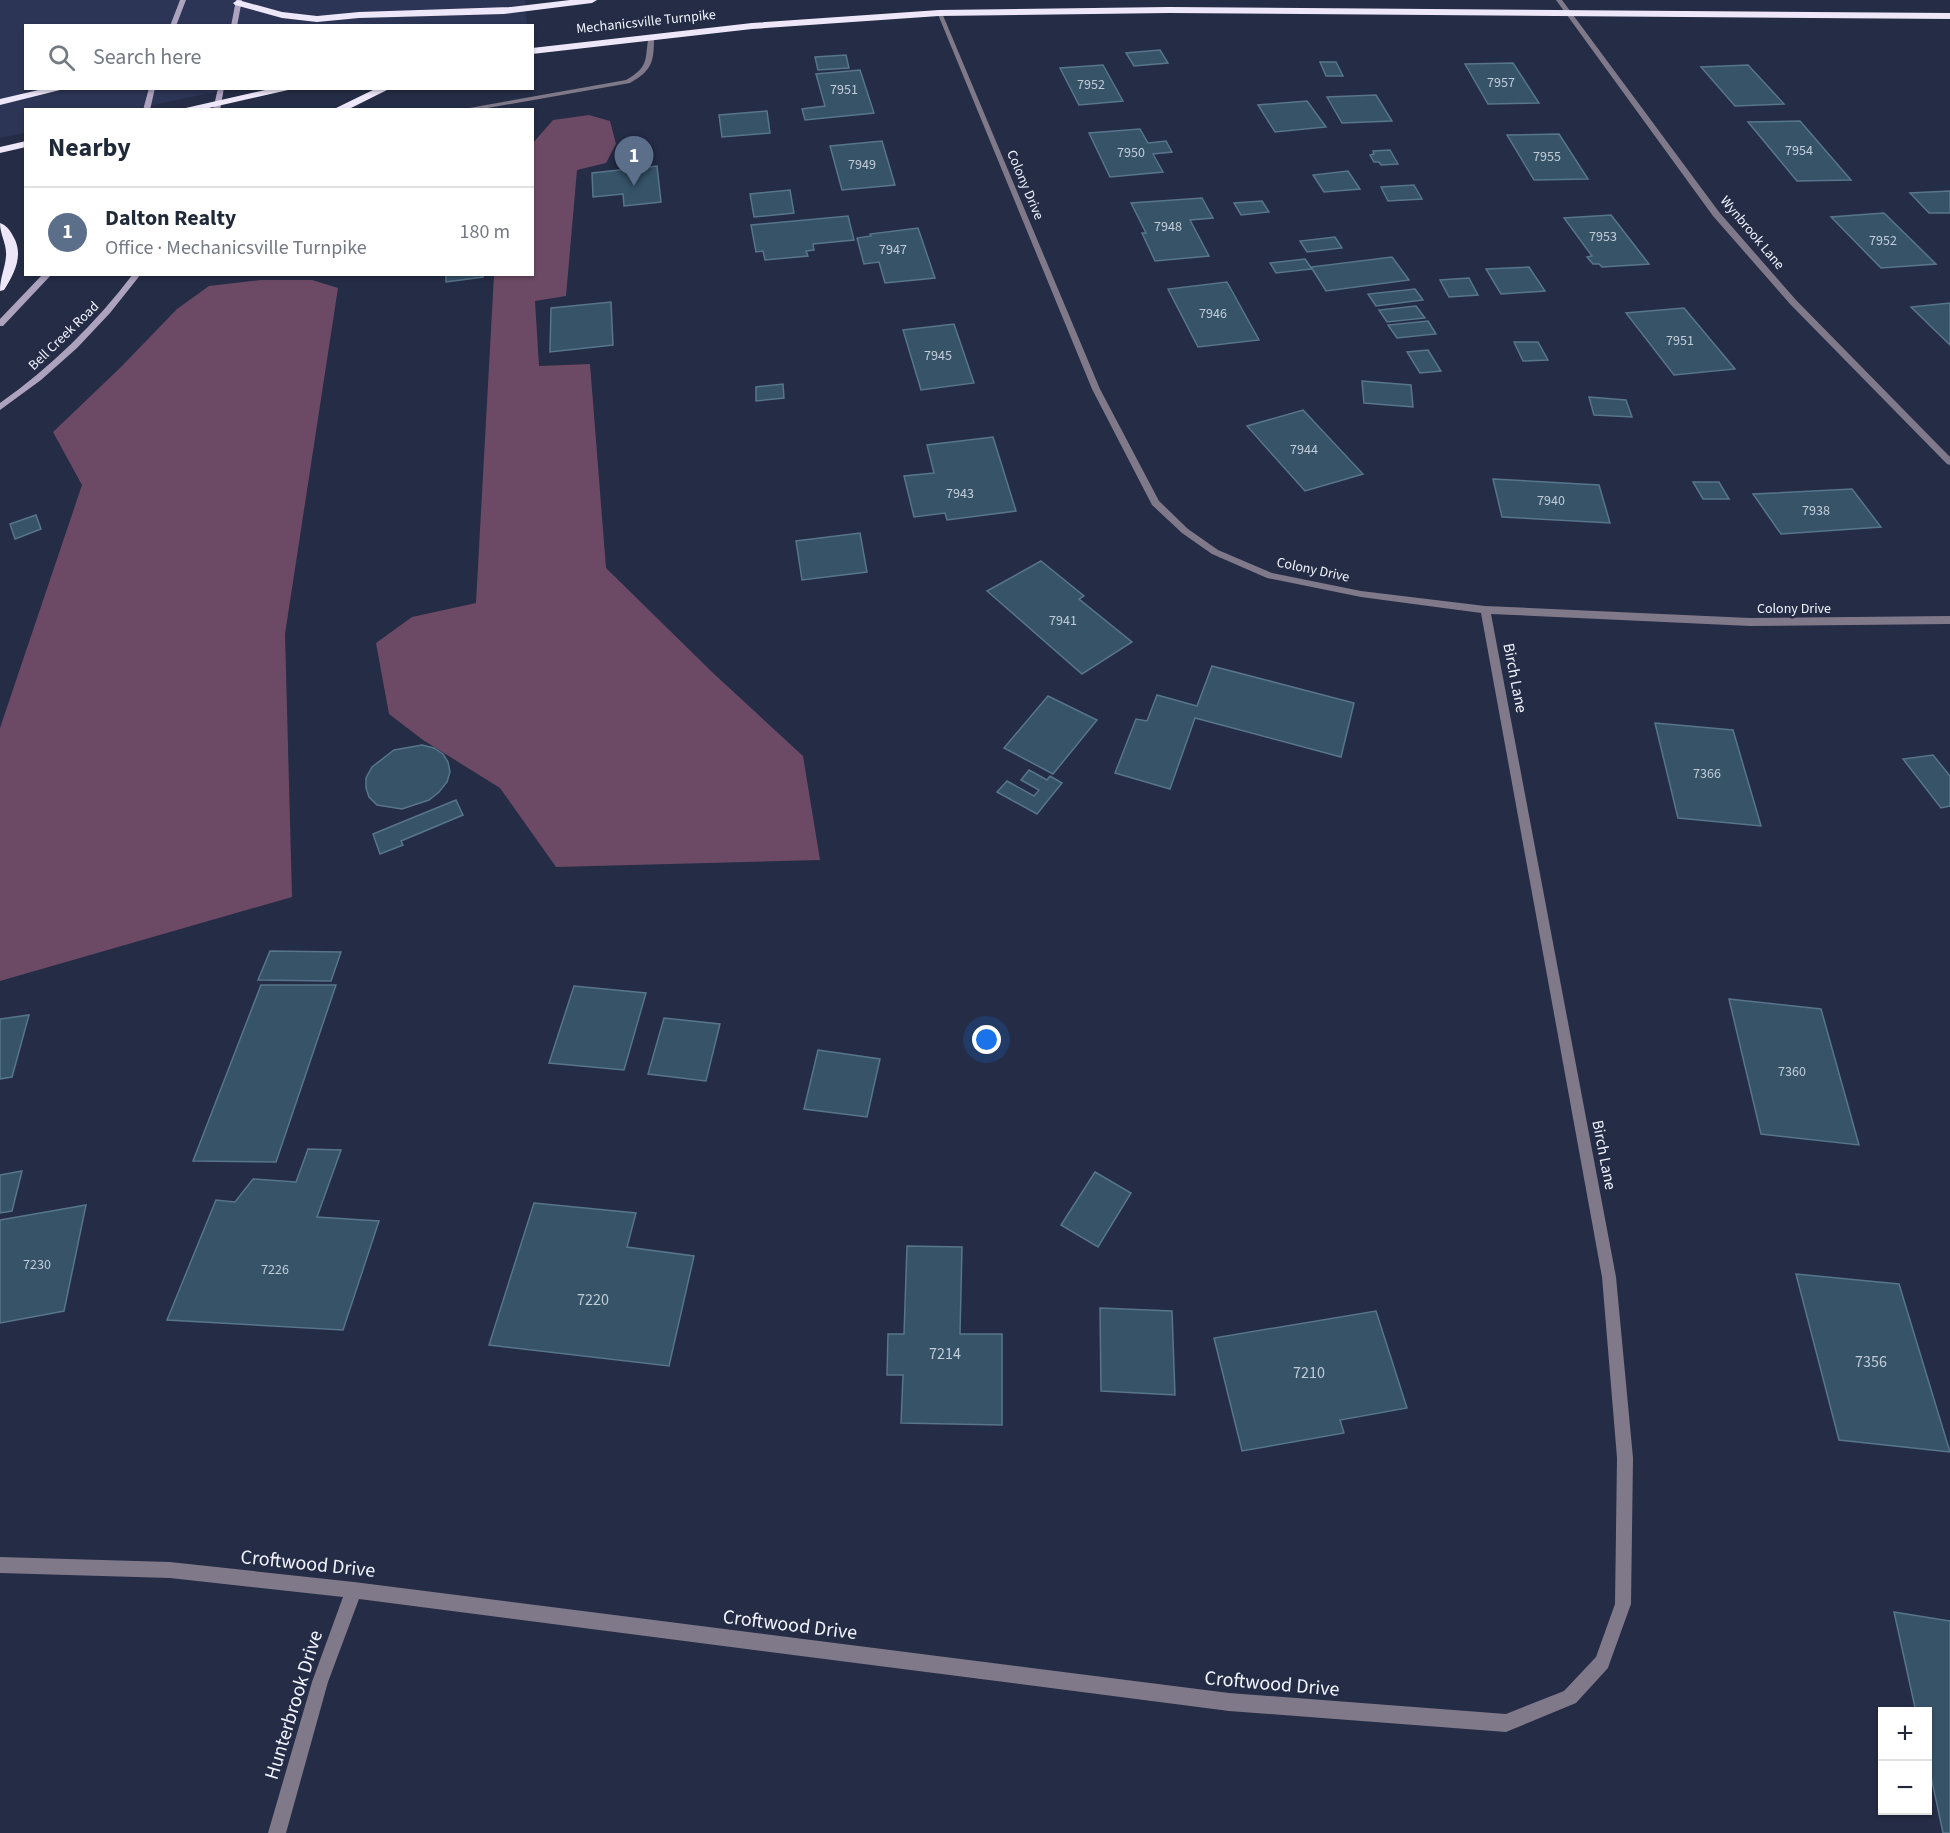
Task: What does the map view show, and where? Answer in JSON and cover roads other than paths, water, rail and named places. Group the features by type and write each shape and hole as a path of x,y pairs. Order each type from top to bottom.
{"highway":[{"name":"Mechanicsville Turnpike","path":"418,24 592,0"},
{"path":"238,1 282,15 317,19 359,15 515,10"},
{"name":"Mechanicsville Turnpike","path":"534,51 651,36 939,13 1169,10 1950,16"},
{"path":"0,102 54,90"},
{"path":"200,108 284,90"},
{"path":"341,108 382,90"},
{"path":"0,150 24,144"},
{"path":"0,226 10,237 14,256 7,277 0,287"}],"main road":[{"path":"174,24 183,0"},
{"path":"234,24 238,1"},
{"path":"147,108 151,90"},
{"path":"217,106 221,90"},
{"path":"0,324 46,276"},
{"name":"Bell Creek Road","path":"0,407 32,385 81,341 115,304 136,276"}],"street":[{"name":"Wynbrook Lane","path":"1559,0 1716,214 1793,302 1950,462"},
{"name":"Colony Drive","path":"939,13 1096,389 1155,503 1185,531 1215,552 1270,576 1361,594 1485,610 1750,622 1950,620"},
{"path":"473,108 628,82 642,75 650,66 651,36"},
{"name":"Birch Lane","path":"1485,610 1610,1277 1625,1458 1623,1604 1602,1662 1570,1697"},
{"name":"Croftwood Drive","path":"0,1565 170,1570 354,1590 1229,1702 1506,1723 1570,1697"},
{"name":"Hunterbrook Drive","path":"277,1833 320,1682 354,1590"}],"place":[{"name":"Dalton Realty","path":"634,186"}]}
